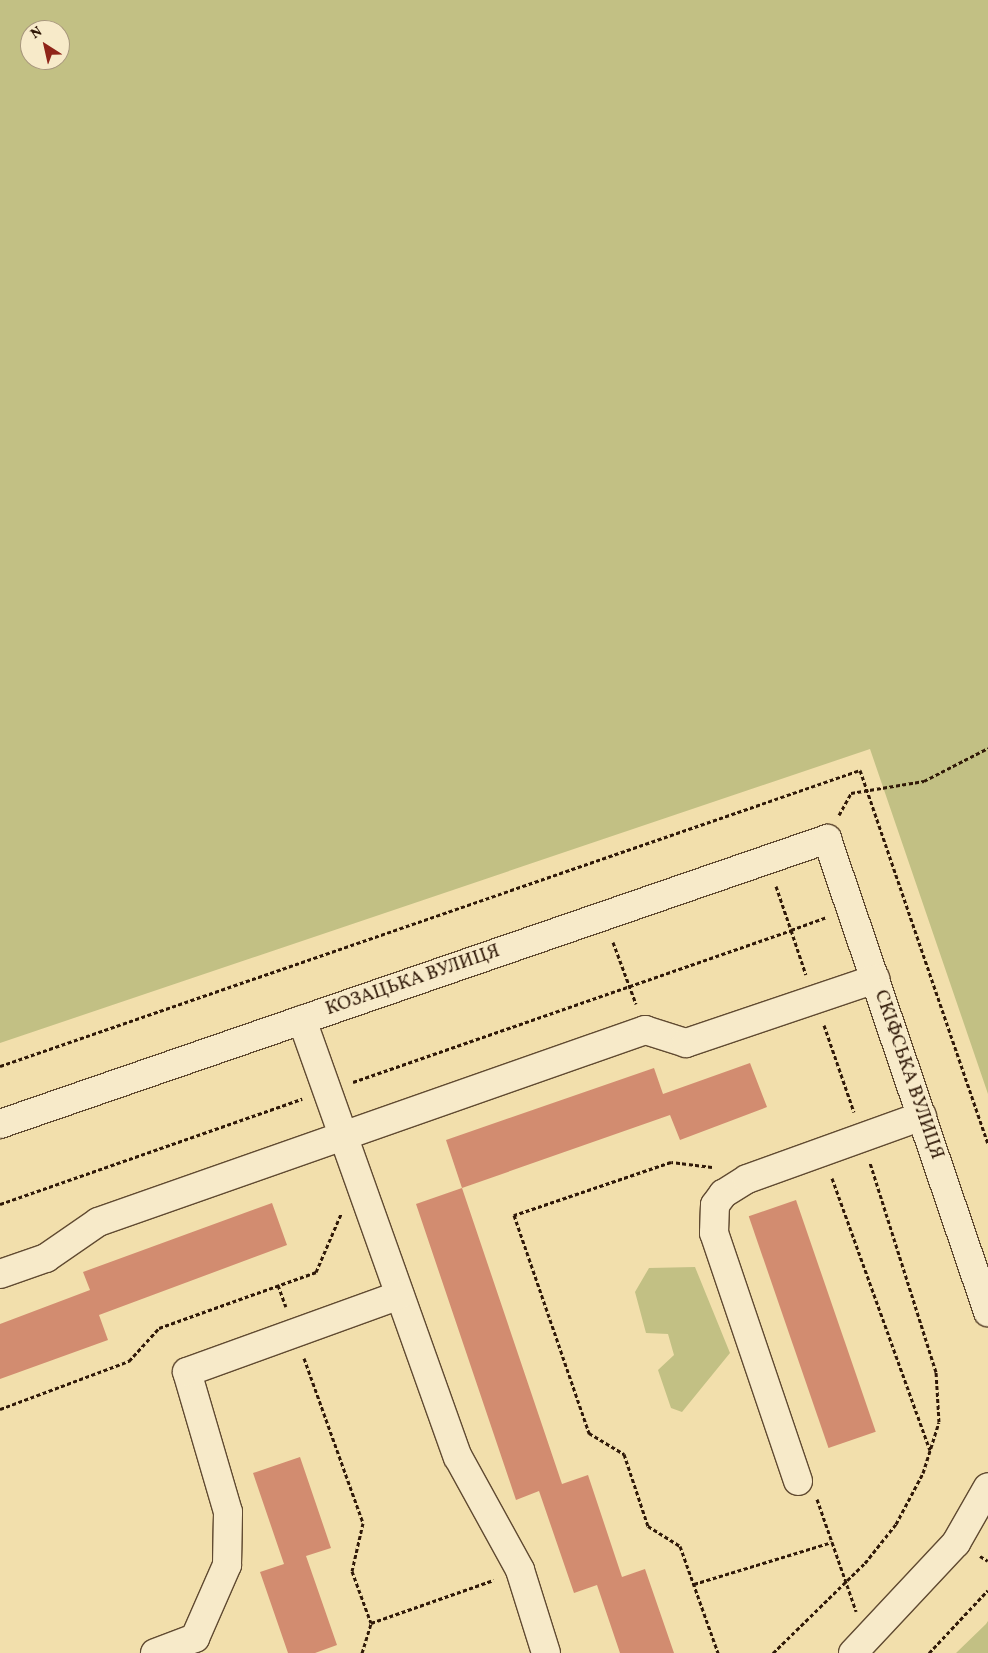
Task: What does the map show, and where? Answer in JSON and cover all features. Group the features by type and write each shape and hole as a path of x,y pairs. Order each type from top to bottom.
{"street":[{"name":"КОЗАЦЬКА ВУЛИЦЯ","path":"0,1124 827,839"},
{"name":"СКІФСЬКА ВУЛИЦЯ","path":"827,839 988,1312"},
{"path":"0,1274 46,1258 98,1222 645,1030 686,1043 875,979"},
{"path":"302,1020 458,1457 520,1570 546,1653"},
{"path":"798,1481 712,1219 715,1205 733,1187 823,1151 922,1116"},
{"path":"155,1653 194,1638 227,1565 228,1512 187,1372 400,1295"},
{"path":"853,1653 932,1574 967,1527 988,1486"}],"path":[{"path":"827,839 851,793 924,781 988,748"},
{"path":"766,859 862,1137 936,1372 938,1422 931,1450 910,1500 880,1546 773,1653"},
{"path":"0,1204 851,909"},
{"path":"603,916 645,1030"},
{"path":"823,1151 931,1450"},
{"path":"715,1168 671,1162 514,1215 589,1433 624,1454 648,1526 680,1546 718,1653"},
{"path":"0,1409 129,1361 159,1328 316,1272 342,1212"},
{"path":"278,1286 363,1523 352,1571 370,1623 362,1653"},
{"path":"694,1584 832,1542"},
{"path":"370,1623 520,1570"},
{"path":"929,1653 988,1590"}],"shaded area":[{"path":"0,0 988,0 988,1094 870,749 0,1043"},
{"path":"695,1267 730,1353 682,1412 671,1408 658,1370 674,1355 668,1334 646,1333 635,1292 649,1268"},
{"path":"988,1621 988,1653 956,1653 986,1624"}],"building":[{"path":"750,1063 767,1107 680,1140 670,1115 462,1188 446,1140 654,1068 663,1094"},
{"path":"462,1188 562,1484 588,1475 622,1577 645,1569 674,1653 620,1653 597,1585 574,1593 539,1491 516,1500 416,1204"},
{"path":"796,1200 876,1432 828,1448 749,1216"},
{"path":"272,1203 287,1245 99,1315 108,1340 0,1379 0,1324 90,1290 83,1272"},
{"path":"300,1457 331,1548 306,1556 337,1645 315,1653 288,1653 260,1572 284,1564 253,1473"}]}
